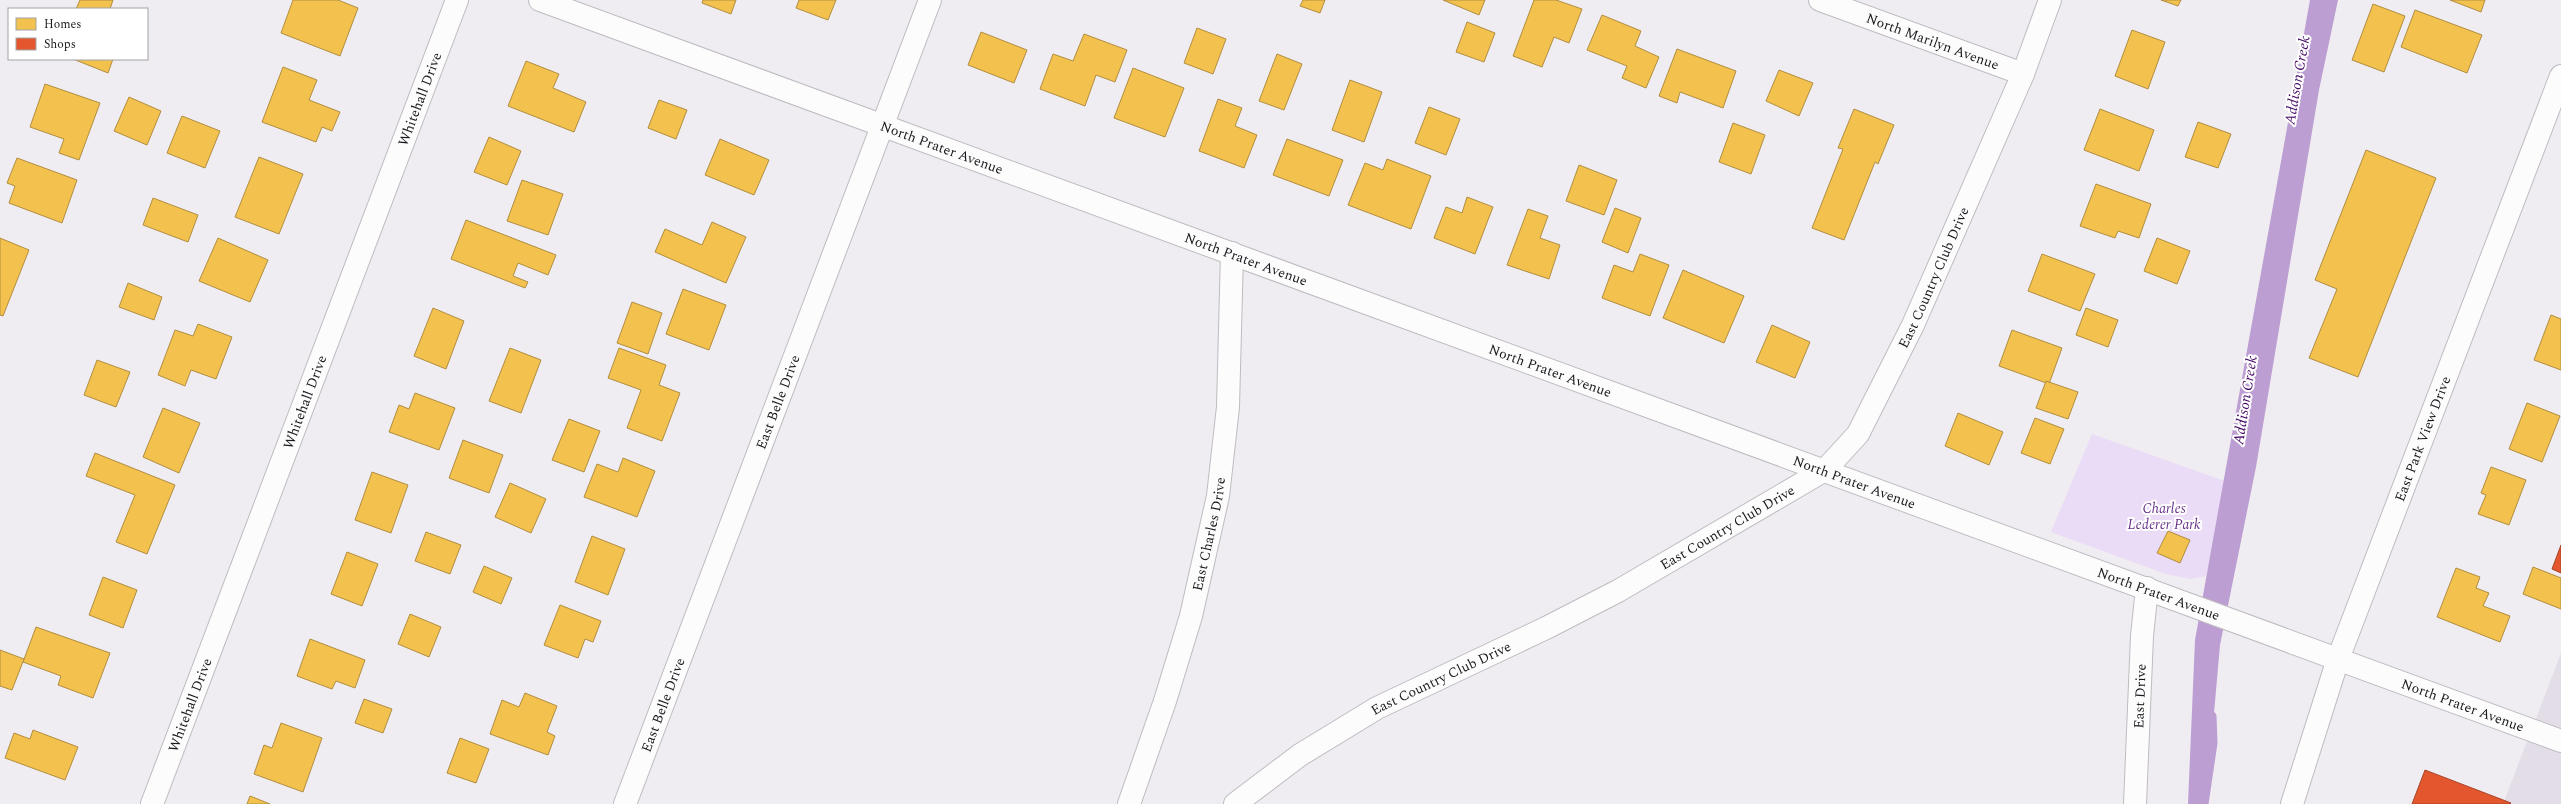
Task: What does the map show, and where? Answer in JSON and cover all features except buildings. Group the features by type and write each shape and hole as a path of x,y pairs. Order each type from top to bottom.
{"street":[{"name":"Whitehall Drive","path":"152,804 457,0"},
{"name":"North Prater Avenue","path":"540,0 2561,740"},
{"name":"East Belle Drive","path":"625,804 930,0"},
{"name":"North Marilyn Avenue","path":"1820,0 2023,74"},
{"name":"East Country Club Drive","path":"1235,804 1300,756 1377,708 1546,628 1618,591 1825,470 1858,434 1913,325 2023,74 2050,0"},
{"name":"East Park View Drive","path":"2292,804 2338,659 2561,76"},
{"name":"East Charles Drive","path":"1129,804 1165,701 1190,616 1218,496 1228,407 1232,253"},
{"name":"East Drive","path":"2135,804 2142,636 2147,588"}],"shaded area":[{"path":"2561,653 2561,804 2503,804"}],"green space":[{"name":"Charles Lederer Park","path":"2092,434 2230,483 2206,576 2190,579 2166,574 2051,532"}],"water":[{"path":"2310,0 2338,0 2319,90 2256,467 2220,645 2206,804 2188,804 2195,640"}],"waterway":[{"name":"Addison Creek","path":"2204,804 2213,743 2212,716"}]}
